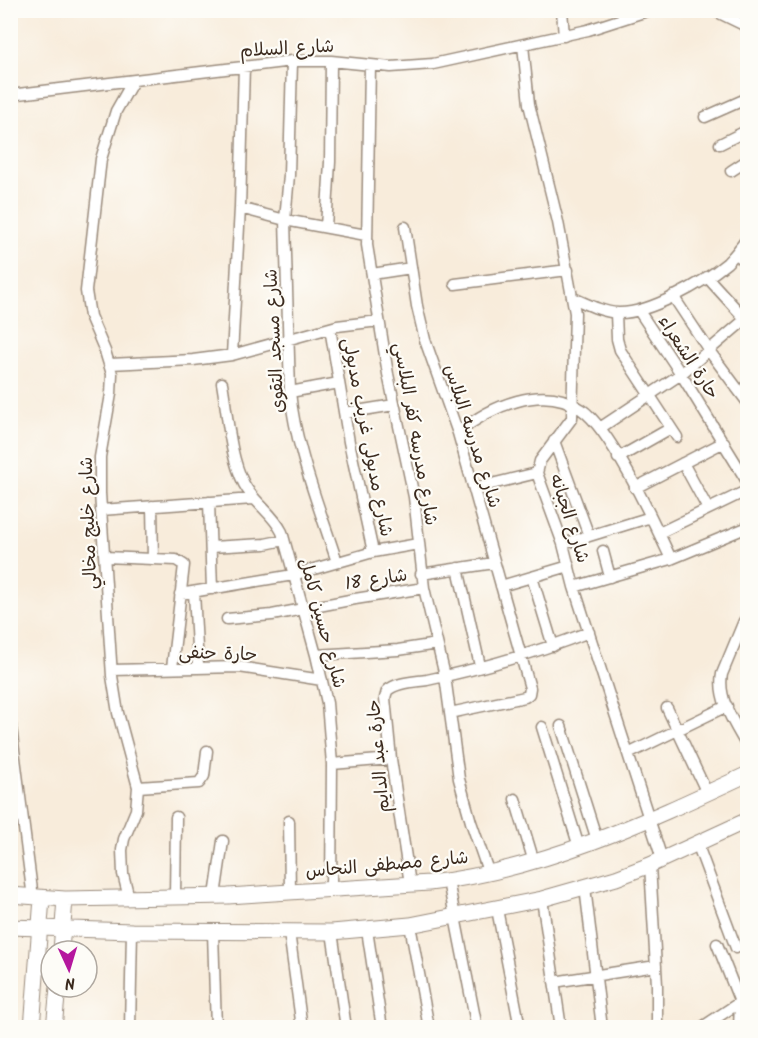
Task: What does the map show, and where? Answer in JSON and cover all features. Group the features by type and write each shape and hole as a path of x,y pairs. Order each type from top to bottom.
{"street":[{"path":"562,10 564,36"},
{"path":"608,10 612,23"},
{"name":"شارع السلام","path":"10,95 292,61 331,60 369,65 412,66 433,64 564,36 650,10"},
{"path":"713,10 746,24"},
{"name":"شارع الجبانه","path":"523,45 529,104 568,270 575,330 574,404 569,424 540,461 537,473 650,820 656,862 657,1028"},
{"path":"326,227 330,162 331,60"},
{"name":"شارع مسجد التقوى","path":"292,61 289,175 285,220 290,392 293,415 309,477 337,562"},
{"name":"شارع مدرسه كفر البلاسي","path":"369,65 366,235 394,405 414,497 424,588 445,676 455,757 462,790 489,874"},
{"path":"232,355 240,208 244,66"},
{"name":"شارع خليج مخالي","path":"129,898 123,874 122,850 135,810 138,787 118,713 112,670 101,510 100,457 112,384 110,364 90,316 86,278 93,238 101,159 116,111 133,81"},
{"path":"705,117 747,98"},
{"path":"720,144 747,130"},
{"path":"731,171 747,160"},
{"path":"240,208 285,220 366,235"},
{"name":"شارع مدرسه البلاس","path":"405,227 425,340 459,433 530,688 527,695 450,713"},
{"path":"573,298 599,309 616,312 639,311 707,277 736,254 747,237"},
{"path":"736,254 747,263"},
{"path":"372,274 411,268"},
{"path":"455,284 568,270"},
{"path":"600,428 681,374 747,320 707,277"},
{"path":"673,296 747,403"},
{"name":"حارة الشعراء","path":"639,311 724,442 747,483"},
{"path":"616,312 617,339 620,350 674,432 618,458"},
{"path":"110,364 193,360 232,355 330,328 379,321"},
{"name":"شارع مدبولى غريب مدبولى","path":"330,328 373,552"},
{"path":"290,392 339,382"},
{"name":"شارع حسين كامل","path":"222,383 239,470 253,499 276,522 284,540 322,680 327,703 332,764 332,888"},
{"path":"459,433 482,415 510,403 540,398 574,404 587,413 600,428 651,517 671,559"},
{"path":"345,413 394,405"},
{"path":"555,441 589,536"},
{"path":"635,488 724,442"},
{"path":"683,463 708,509"},
{"path":"475,488 537,473"},
{"path":"659,532 747,490"},
{"path":"101,510 253,499"},
{"path":"209,502 212,589"},
{"path":"152,506 153,559"},
{"path":"562,544 651,517"},
{"path":"574,587 671,559 747,527"},
{"path":"211,547 284,540"},
{"path":"180,594 293,574 373,552 418,544"},
{"path":"603,551 610,577"},
{"path":"105,556 176,560 182,563 184,569 172,668"},
{"path":"422,574 494,563"},
{"path":"501,586 568,566"},
{"path":"458,568 480,666"},
{"path":"532,577 553,646"},
{"name":"شارع 18","path":"227,619 272,615 424,588"},
{"path":"194,592 198,666"},
{"path":"744,621 722,674 720,691 747,748"},
{"name":"حارة عبد الدايم","path":"410,884 391,759 385,698 387,691 395,686 445,676 553,646 589,632"},
{"path":"316,655 398,650 437,644"},
{"name":"حارة حنفى","path":"112,670 198,666 239,667 322,680"},
{"path":"628,754 727,706"},
{"path":"667,708 707,793"},
{"path":"10,719 38,898 40,929 32,1028"},
{"path":"561,726 597,840"},
{"path":"542,727 579,847"},
{"path":"138,787 199,783 204,776 207,751"},
{"path":"332,764 391,759"},
{"name":"شارع مصطفى النحاس","path":"10,896 65,899 215,896 448,881 489,874 579,847 650,820 747,774"},
{"path":"515,799 534,862"},
{"path":"175,897 176,817"},
{"path":"10,927 63,930 332,932 410,926 542,899 585,887 656,862 747,820"},
{"path":"289,821 290,891"},
{"path":"215,896 223,841"},
{"path":"697,843 736,948"},
{"path":"448,881 477,1028"},
{"path":"585,887 602,1028"},
{"path":"62,939 65,899"},
{"path":"542,899 561,1028"},
{"path":"497,909 520,1028"},
{"path":"410,926 429,1028"},
{"path":"367,930 382,1028"},
{"path":"130,1028 132,931"},
{"path":"213,932 216,1028"},
{"path":"289,932 303,1028"},
{"path":"332,932 346,1028"},
{"path":"717,944 743,999 739,1028"},
{"path":"554,982 656,966"},
{"path":"54,1028 57,999"},
{"path":"701,1028 743,999"}]}
